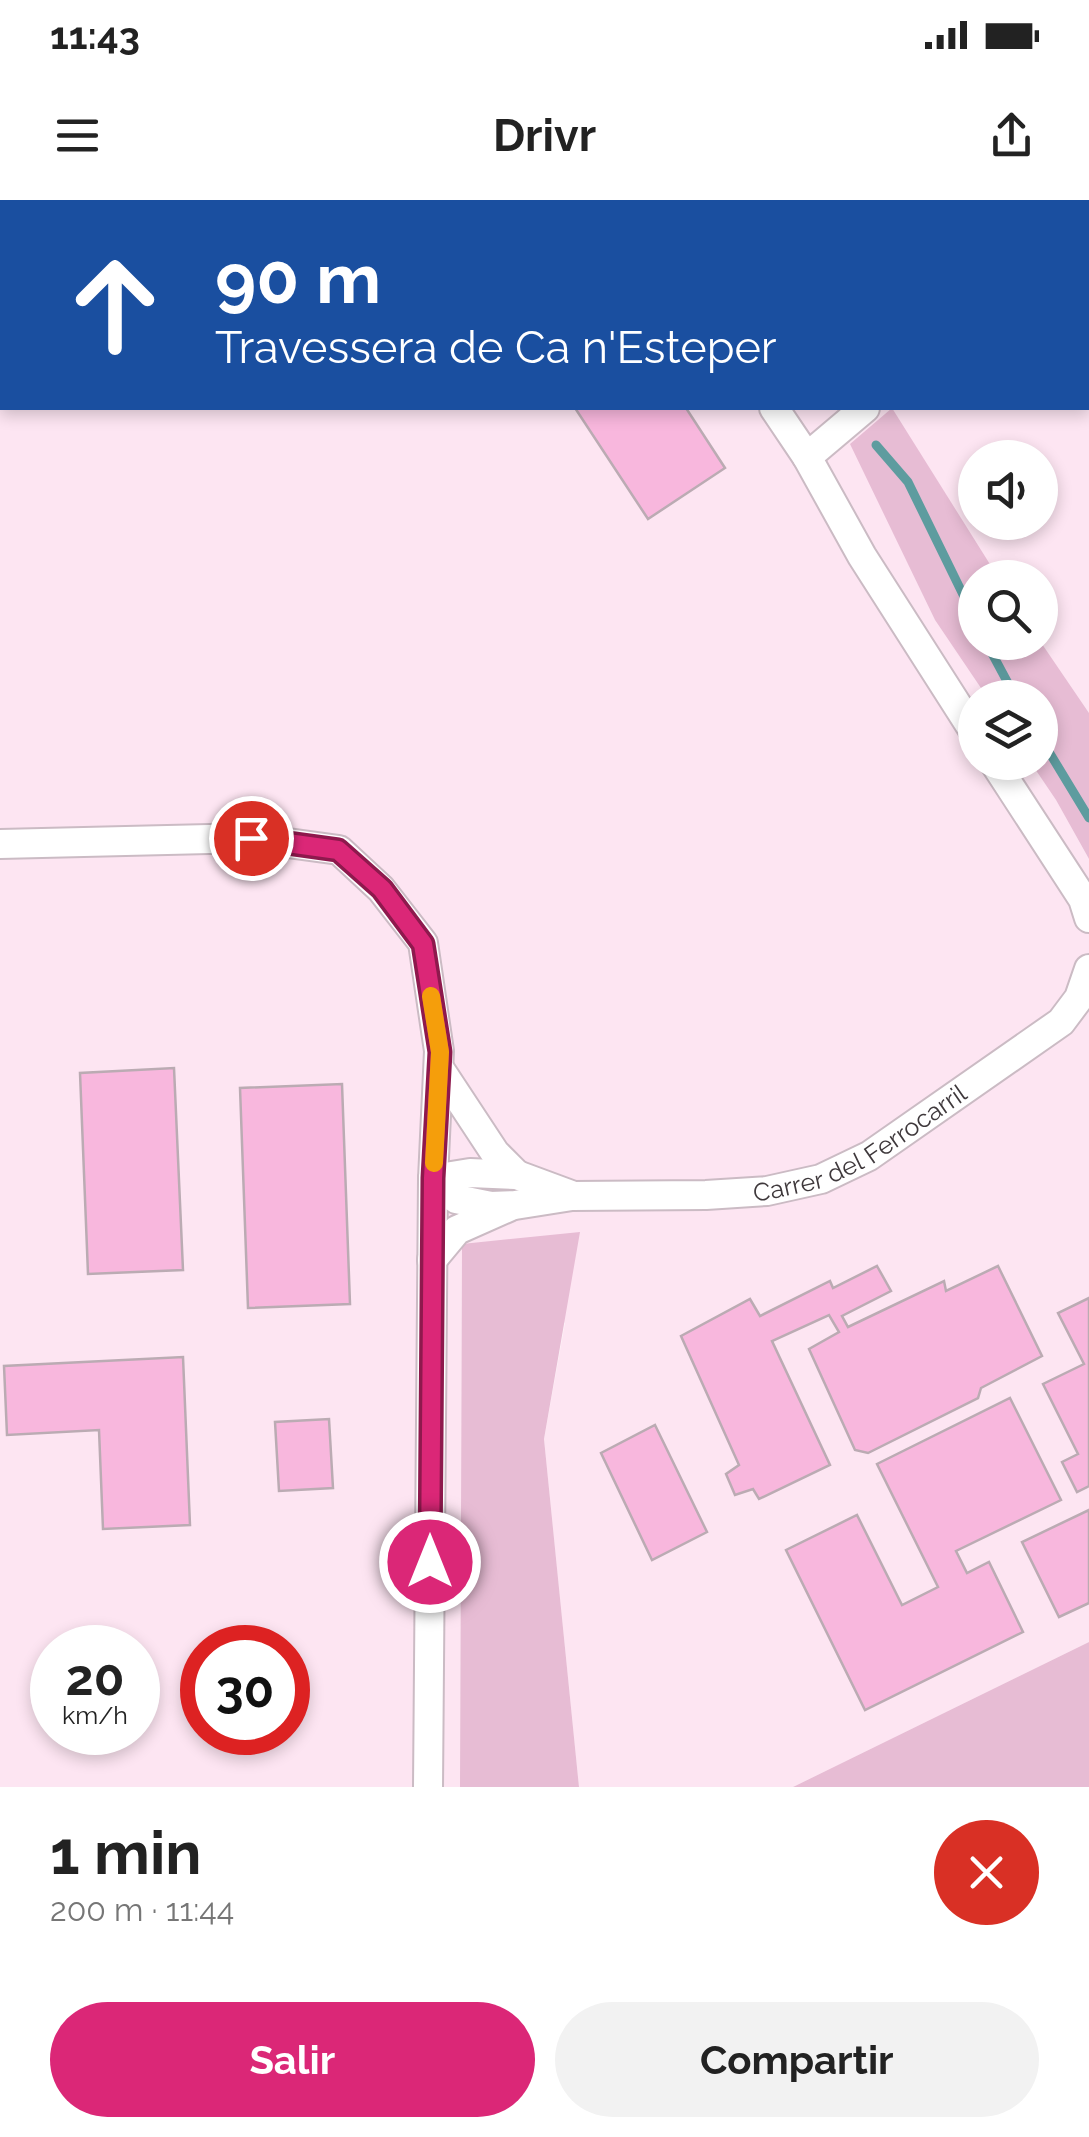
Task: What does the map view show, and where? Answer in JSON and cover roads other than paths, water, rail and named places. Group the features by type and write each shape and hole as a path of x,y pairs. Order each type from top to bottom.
{"street":[{"path":"775,410 958,707"},
{"path":"807,457 863,410"},
{"path":"1006,780 1083,898 1089,918"},
{"path":"0,844 251,838 338,850 382,889 423,944 440,1052 433,1178 428,1787"},
{"name":"Carrer del Ferrocarril","path":"433,1178 456,1199 491,1206 572,1196 767,1191 821,1179 869,1156 1060,1022 1079,998 1089,970"},
{"name":"Carrer del Ferrocarril","path":"438,1068 495,1153 517,1175"},
{"name":"Carrer del Ferrocarril","path":"433,1178 517,1175 572,1196"},
{"name":"Carrer del Ferrocarril","path":"432,1260 457,1230 515,1205"}],"waterway":[{"path":"876,445 908,482 958,584"},
{"path":"996,660 1006,680"},
{"path":"1058,767 1089,818"}]}
